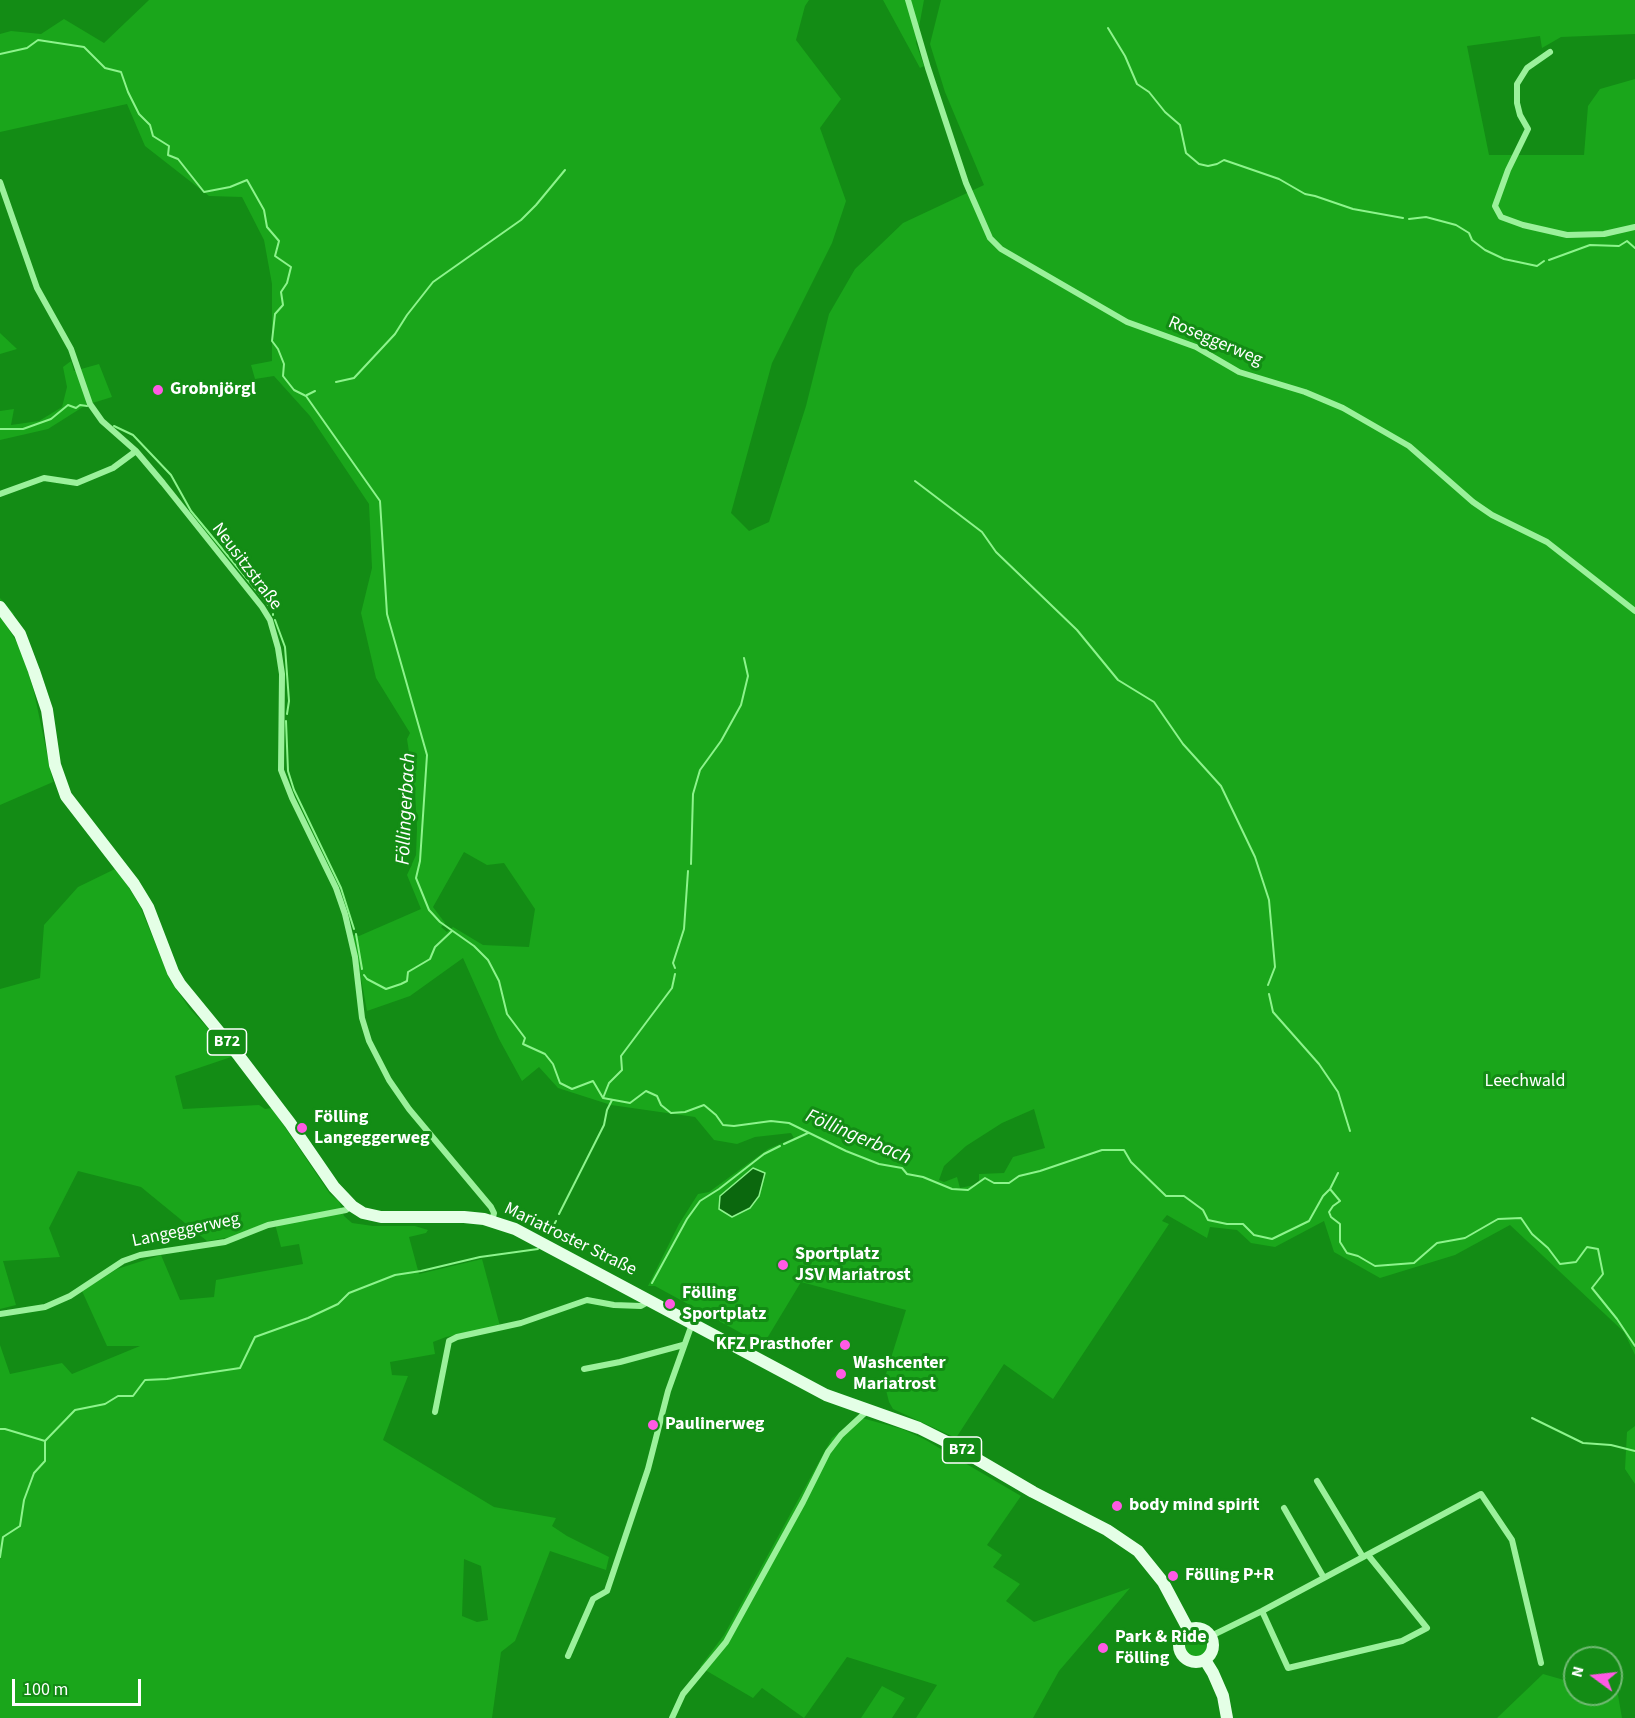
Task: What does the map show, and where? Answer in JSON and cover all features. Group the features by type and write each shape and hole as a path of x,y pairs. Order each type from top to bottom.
{"main road":[{"name":"Mariatroster Straße","path":"0,608 20,633 34,671 46,710 55,765 66,796 82,820 134,884 148,908 180,984 291,1123 334,1187 352,1206 363,1213 381,1217 455,1216 492,1221 515,1228 826,1395 919,1428 951,1444 1131,1545 1144,1556 1163,1582 1188,1629"},
{"path":"1201,1628 1210,1636 1212,1652 1200,1663 1188,1661 1179,1652 1179,1639 1188,1629 1201,1628"},
{"path":"1205,1660 1214,1673 1223,1696 1227,1718"}],"street":[{"name":"Roseggerweg","path":"908,0 966,183 990,238 1000,249 1128,322 1196,347 1239,372 1305,392 1343,408 1409,446 1473,502 1492,515 1547,542 1635,611"},
{"path":"1550,51 1527,68 1516,84 1520,115 1528,129 1508,170 1495,206 1501,217 1523,225 1567,235 1604,234 1635,226"},
{"name":"Neusitzstraße","path":"0,182 38,288 71,349 90,404 102,420 136,451 262,607 270,620 282,674 281,770 292,798 336,888 345,914 355,957 362,1018 369,1041 389,1080 409,1109 491,1207 494,1213 492,1221"},
{"path":"0,494 44,478 77,483 113,468 136,451"},
{"name":"Langeggerweg","path":"0,1314 45,1307 70,1296 123,1261 140,1255 225,1242 268,1225 346,1210 352,1206"},
{"name":"Mariatroster Straße","path":"435,1412 449,1341 457,1337 521,1323 587,1300 614,1305 641,1306 650,1300"},
{"path":"568,1656 593,1599 607,1591 648,1469 668,1391 693,1323"},
{"path":"584,1369 683,1345"},
{"path":"672,1718 683,1694 726,1642 832,1445 867,1411"},
{"path":"1262,1611 1288,1668 1402,1641 1427,1628 1365,1556 1317,1481"},
{"path":"1210,1636 1262,1611 1481,1494 1512,1540 1541,1662"},
{"path":"1284,1509 1324,1578"}],"green space":[{"name":"Leechwald","path":"149,0 809,0 805,6 796,40 841,99 820,128 846,201 832,243 772,363 731,513 749,531 769,522 806,406 829,314 855,269 903,223 984,185 945,92 930,44 941,0 1635,0 1635,34 1561,37 1542,48 1540,36 1467,46 1489,155 1584,155 1588,106 1600,89 1635,79 1635,1355 1624,1332 1510,1225 1455,1255 1380,1278 1334,1252 1324,1221 1275,1247 1251,1243 1237,1230 1210,1227 1207,1238 1167,1215 1162,1221 1169,1224 1053,1399 1004,1364 956,1438 893,1409 889,1402 885,1386 886,1374 906,1310 801,1282 763,1345 655,1286 648,1286 679,1224 698,1194 709,1192 768,1149 794,1138 791,1133 755,1137 737,1144 714,1140 695,1117 611,1105 558,1088 539,1067 522,1081 499,1039 463,958 410,996 367,1011 353,935 359,936 421,909 407,875 416,855 417,828 415,791 407,739 410,733 376,678 361,613 372,568 369,504 310,416 274,376 255,379 251,365 272,361 272,284 264,240 242,197 209,196 145,146 127,104 0,132 0,34 11,31 41,34 64,19 104,43","holes":["464,852 487,865 504,863 535,909 529,947 483,945 453,927 447,932 441,927 445,923 433,907","1034,1109 1045,1148 1013,1157 1004,1173 979,1174 979,1184 960,1188 957,1177 944,1182 939,1180 944,1166 966,1146 1002,1123"]},
{"path":"883,0 924,0 916,43 924,66 920,68"},
{"path":"0,333 17,349 0,354"},
{"path":"71,361 74,371 99,364 112,397 86,405 48,429 0,440 0,411 14,409 11,425 39,421 62,407 67,387 63,367"},
{"path":"0,598 14,614 5,623 21,649 34,692 53,782 0,805"},
{"path":"117,868 140,906 170,980 190,1009 234,1056 175,1076 183,1109 259,1105 265,1109 272,1108 330,1194 339,1201 344,1216 352,1223 373,1226 415,1226 428,1230 426,1233 409,1237 419,1274 482,1259 500,1326 446,1337 433,1342 435,1354 390,1362 392,1375 408,1376 383,1440 494,1507 556,1518 552,1526 609,1557 606,1570 550,1551 515,1641 501,1652 492,1718 0,1718 0,1345 10,1374 62,1363 72,1374 140,1346 107,1346 82,1291 117,1269 161,1255 180,1300 214,1297 216,1280 303,1264 299,1244 281,1247 274,1220 231,1237 207,1241 141,1187 78,1171 49,1228 60,1257 3,1261 16,1305 0,1309 0,989 40,978 44,925 78,887","holes":["464,1559 481,1566 488,1620 477,1622 462,1616"]},
{"path":"858,1417 902,1429 924,1439 1021,1496 987,1545 1002,1555 993,1567 1020,1584 1006,1601 1034,1622 1130,1588 1059,1671 1033,1718 916,1718 937,1685 847,1657 804,1718 762,1688 753,1698 700,1667 724,1635 832,1438"},
{"path":"1635,1426 1635,1484 1625,1469 1627,1432"},
{"path":"1195,1633 1204,1637 1208,1646 1204,1655 1195,1659 1186,1655 1182,1646 1186,1637"},
{"path":"1543,1674 1563,1680 1563,1706 1620,1706 1622,1718 1497,1718"},
{"path":"882,1686 905,1698 892,1718 861,1718"}],"shaded area":[{"path":"753,1168 765,1173 759,1196 750,1208 732,1217 719,1209 720,1196"}],"waterway":[{"path":"1108,28 1125,56 1137,84 1149,92 1165,112 1180,125 1186,153 1199,164 1208,166 1224,160 1279,179 1305,194 1353,209 1403,218"},
{"name":"Föllingerbach","path":"0,54 27,48 38,40 84,47 105,68 121,72 128,92 139,114 150,125 153,136 169,146 168,155 178,159 204,192 230,187 247,180 264,210 267,227 279,241 275,256 291,267 287,283 281,292 283,305 275,314 272,341 284,364 283,376 294,390 306,396 380,501 387,614 427,755 420,861 416,878 429,910 440,922 474,946 488,960 499,981 507,1014 525,1038 523,1044 545,1054 553,1064 560,1083 572,1089 593,1081 603,1098 630,1103 646,1091 657,1096 661,1105 671,1113 685,1112 704,1105 716,1115 723,1125 734,1126 771,1121 789,1123 846,1151 879,1164 902,1168 907,1174 923,1177 952,1189 968,1190 985,1178 994,1183 1009,1183 1019,1176 1102,1150 1124,1150 1131,1162 1166,1196 1184,1196 1203,1210 1208,1220 1227,1224 1243,1224 1254,1235 1272,1239 1309,1221 1323,1196 1330,1189 1340,1201 1329,1212 1331,1217 1340,1224 1340,1242 1347,1253 1358,1256 1375,1266 1414,1263 1437,1243 1465,1238 1498,1219 1521,1218 1532,1234 1548,1248 1560,1264 1576,1262 1587,1247 1598,1249 1603,1274 1592,1288 1635,1346"},
{"path":"336,382 354,378 395,334 433,282 521,220 565,170"},
{"path":"1409,219 1426,217 1456,225 1469,233 1472,240 1485,250 1504,259 1537,266 1544,261"},
{"path":"1549,260 1590,245 1619,246 1627,241 1635,248"},
{"path":"307,395 315,391"},
{"path":"0,429 23,429 51,419 68,405 76,408 80,405 87,406"},
{"path":"114,426 133,435 171,475 191,511 270,607"},
{"path":"915,481 982,532 996,552 1077,630 1118,680 1154,702 1183,744 1221,786 1255,857 1269,900 1275,967 1268,985"},
{"path":"275,620 285,647 289,701 287,714"},
{"path":"691,864 693,794 700,770 721,741 741,705 748,676 744,658"},
{"path":"286,721 288,771 294,790 341,888 354,929"},
{"path":"675,968 673,963 684,929 688,871"},
{"path":"364,975 386,989 401,984 407,981 408,972 430,959 435,947 452,931"},
{"path":"356,934 362,969"},
{"path":"603,1098 609,1083 622,1070 621,1056 672,988 675,974"},
{"path":"1269,994 1273,1012 1319,1064 1338,1092 1350,1131"},
{"path":"559,1214 604,1125 612,1100"},
{"path":"784,1144 808,1133"},
{"path":"652,1283 687,1219 700,1201 764,1154 780,1146"},
{"path":"1330,1189 1338,1173"},
{"path":"550,1232 556,1221"},
{"path":"0,1557 3,1537 20,1526 24,1500 34,1473 45,1461 45,1441 75,1410 105,1404 118,1396 133,1396 145,1380 240,1368 255,1337 308,1318 338,1304 349,1293 395,1275 480,1257 538,1249"},
{"path":"1532,1418 1583,1443 1611,1445 1635,1451"},
{"path":"0,1429 45,1441"}],"place":[{"name":"Grobnjörgl","path":"158,390"},
{"name":"Fölling Langeggerweg","path":"302,1128"},
{"name":"Sportplatz JSV Mariatrost","path":"783,1265"},
{"name":"Fölling Sportplatz","path":"670,1304"},
{"name":"KFZ Prasthofer","path":"845,1345"},
{"name":"Washcenter Mariatrost","path":"841,1374"},
{"name":"Paulinerweg","path":"653,1425"},
{"name":"body mind spirit","path":"1117,1506"},
{"name":"Fölling P+R","path":"1173,1576"},
{"name":"Park & Ride Fölling","path":"1103,1648"}]}
